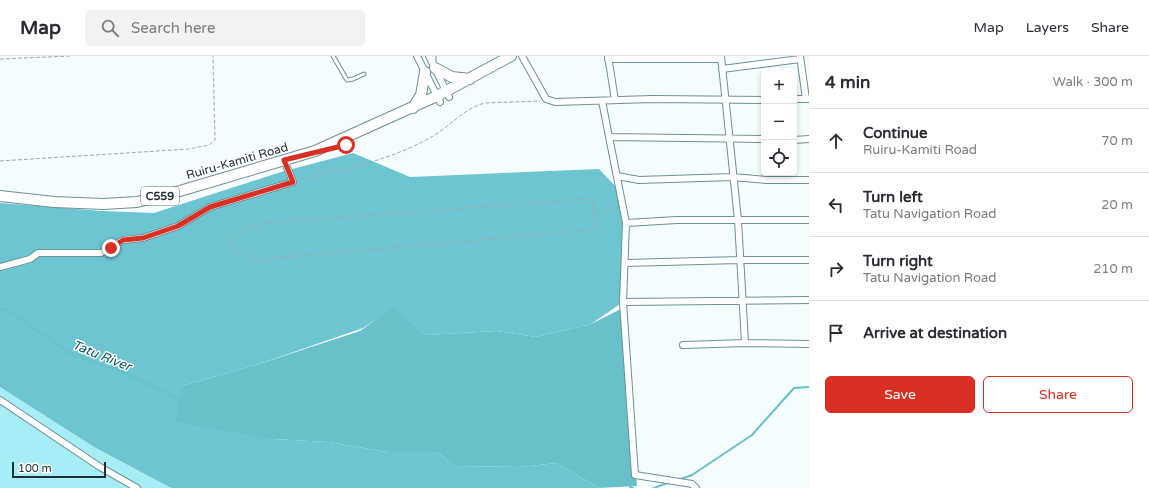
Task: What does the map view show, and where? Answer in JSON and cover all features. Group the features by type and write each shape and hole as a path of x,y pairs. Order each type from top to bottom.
{"main road":[{"name":"Ruiru-Kamiti Road","path":"315,151 413,108 443,97 470,79 511,56"},
{"name":"Ruiru-Kamiti Road","path":"0,196 87,204 137,202 173,193 315,151 342,146 375,134 521,56"},
{"path":"413,108 421,95 429,67 452,77 470,79"}],"street":[{"path":"417,56 429,67 443,97"},
{"path":"521,56 546,99 555,102 615,100 761,100"},
{"path":"429,67 431,57"},
{"path":"431,57 429,67 443,97"},
{"path":"615,100 608,57 721,57 738,220 739,260 745,343"},
{"path":"722,69 800,58 808,99 797,99"},
{"path":"602,101 626,223 623,302 634,471 635,475 639,477 692,484 696,488"},
{"path":"609,137 761,139"},
{"path":"797,140 809,139"},
{"path":"0,266 30,259 38,253 101,253 123,240 143,238 178,226 210,207 293,182 284,160"},
{"path":"617,176 639,180 733,177 809,180"},
{"path":"626,223 664,220 809,220"},
{"path":"625,263 809,260"},
{"path":"623,302 809,300"},
{"path":"683,345 745,343 809,344"},
{"path":"0,400 100,467 137,488"}],"lane":[{"path":"333,56 347,80 364,74"}],"path":[{"path":"0,59 71,56"},
{"path":"0,161 189,149 209,145 215,140 213,56"},
{"path":"293,182 340,171 386,156 433,136 461,114 476,105 485,103 536,102 546,99"},
{"path":"227,230 230,243 240,253 254,260 592,230 595,225 593,202 591,199 587,199 267,223 245,229 230,243"},
{"path":"593,212 622,207"}],"shaded area":[{"path":"353,153 410,177 599,169 620,191 625,253 623,302 591,324 536,337 497,331 426,335 393,308 363,328 259,364 182,386 273,439 329,442 387,452 437,452 455,466 520,467 557,463 599,488 171,488 94,447 0,387 0,203 102,211 154,213 281,172"},
{"path":"393,307 426,335 497,331 536,337 591,324 621,309 637,486 599,488 557,463 520,467 455,466 437,452 387,452 329,442 273,439 176,422 182,386 259,364 360,331"},
{"path":"0,387 94,447 171,488 0,488"}],"waterway":[{"name":"Tatu River","path":"0,309 9,311 71,354 122,372 180,399"},
{"path":"678,480 692,475 752,435 794,388 809,387"},
{"path":"654,488 670,482"}],"route":[{"path":"111,248 123,240 143,238 178,226 210,207 293,182 284,160 315,151 328,150 346,145"}]}
